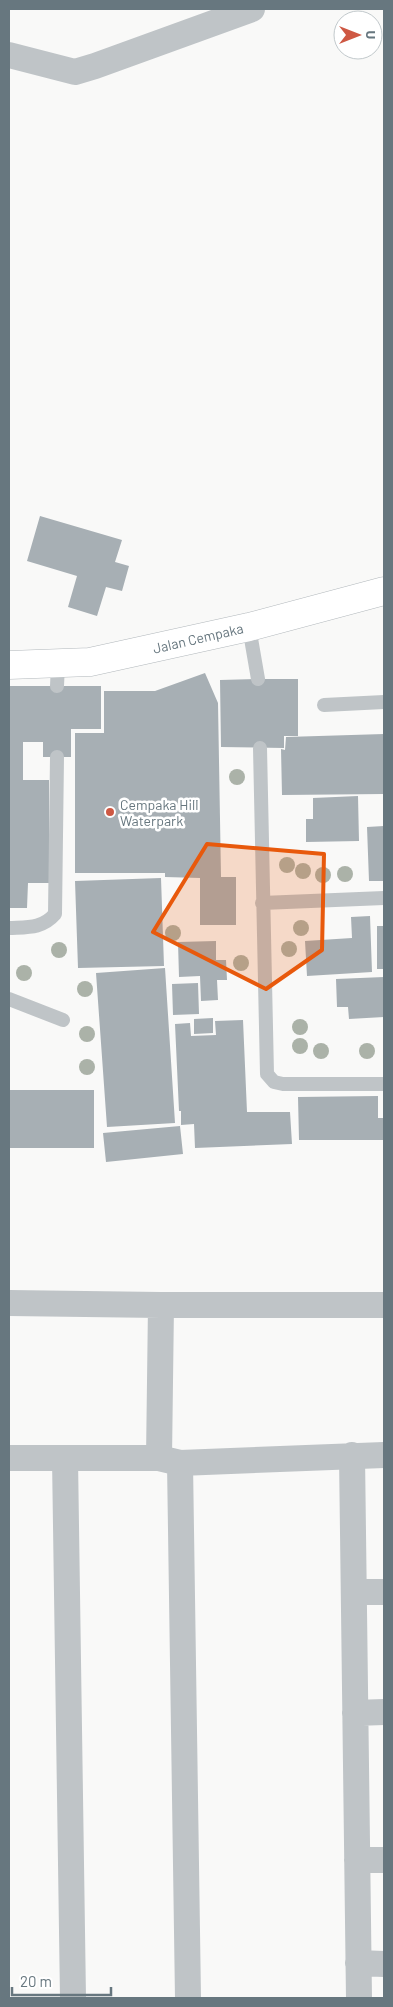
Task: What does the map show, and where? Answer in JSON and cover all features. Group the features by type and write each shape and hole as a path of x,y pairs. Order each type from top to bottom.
{"main road":[{"name":"Jalan Cempaka","path":"9,665 58,675 90,662 249,627 384,591"}],"street":[{"path":"9,55 75,72 252,9"},
{"path":"9,1303 384,1305"},
{"path":"161,1305 170,1460 188,1998"},
{"path":"9,1458 170,1460 384,1454"},
{"path":"352,1455 359,1998"},
{"path":"65,1458 73,1998"},
{"path":"354,1592 384,1592"},
{"path":"355,1713 384,1712"},
{"path":"357,1860 384,1860"},
{"path":"358,1963 384,1964"}],"lane":[{"path":"249,627 258,678"},
{"path":"324,705 384,702"},
{"path":"260,748 267,1074 274,1082 283,1084 384,1084"},
{"path":"9,928 37,927 49,921 55,914 57,758"},
{"path":"262,903 384,898"},
{"path":"9,999 63,1020"}],"highlighted area":[{"path":"207,844 324,854 322,950 266,989 153,932"}],"building":[{"path":"40,516 122,540 115,562 129,566 122,591 106,587 97,616 68,607 77,576 27,561"},
{"path":"205,673 218,703 221,877 236,877 236,925 200,925 200,878 165,877 165,873 75,873 75,733 104,733 104,691 155,691"},
{"path":"298,679 298,736 284,736 284,748 221,747 220,680"},
{"path":"9,686 101,686 101,729 71,729 71,757 43,757 43,742 23,742 23,780 49,780 49,883 28,883 27,908 9,908"},
{"path":"384,734 384,794 282,795 281,749 285,750 286,737"},
{"path":"358,796 359,841 306,842 306,819 313,819 313,798"},
{"path":"384,826 384,881 369,881 367,827"},
{"path":"161,878 164,966 78,968 75,881"},
{"path":"370,916 372,972 307,976 305,941 352,938 351,917"},
{"path":"377,926 384,926 384,969 377,969"},
{"path":"216,941 216,960 226,960 227,980 217,980 218,1000 201,1001 200,976 179,977 178,942"},
{"path":"165,968 175,1123 107,1127 96,973"},
{"path":"384,977 384,1017 349,1019 348,1007 337,1007 336,979"},
{"path":"198,983 199,1014 173,1015 172,984"},
{"path":"213,1018 213,1033 194,1034 194,1019"},
{"path":"243,1020 247,1112 290,1112 292,1144 195,1148 194,1124 181,1125 175,1024 190,1023 191,1036 216,1035 215,1021"},
{"path":"9,1090 94,1090 94,1148 9,1148"},
{"path":"378,1096 378,1118 384,1118 384,1140 299,1140 298,1097"},
{"path":"180,1126 183,1154 106,1162 103,1133"}],"place":[{"name":"Cempaka Hill Waterpark","path":"110,812"}]}
